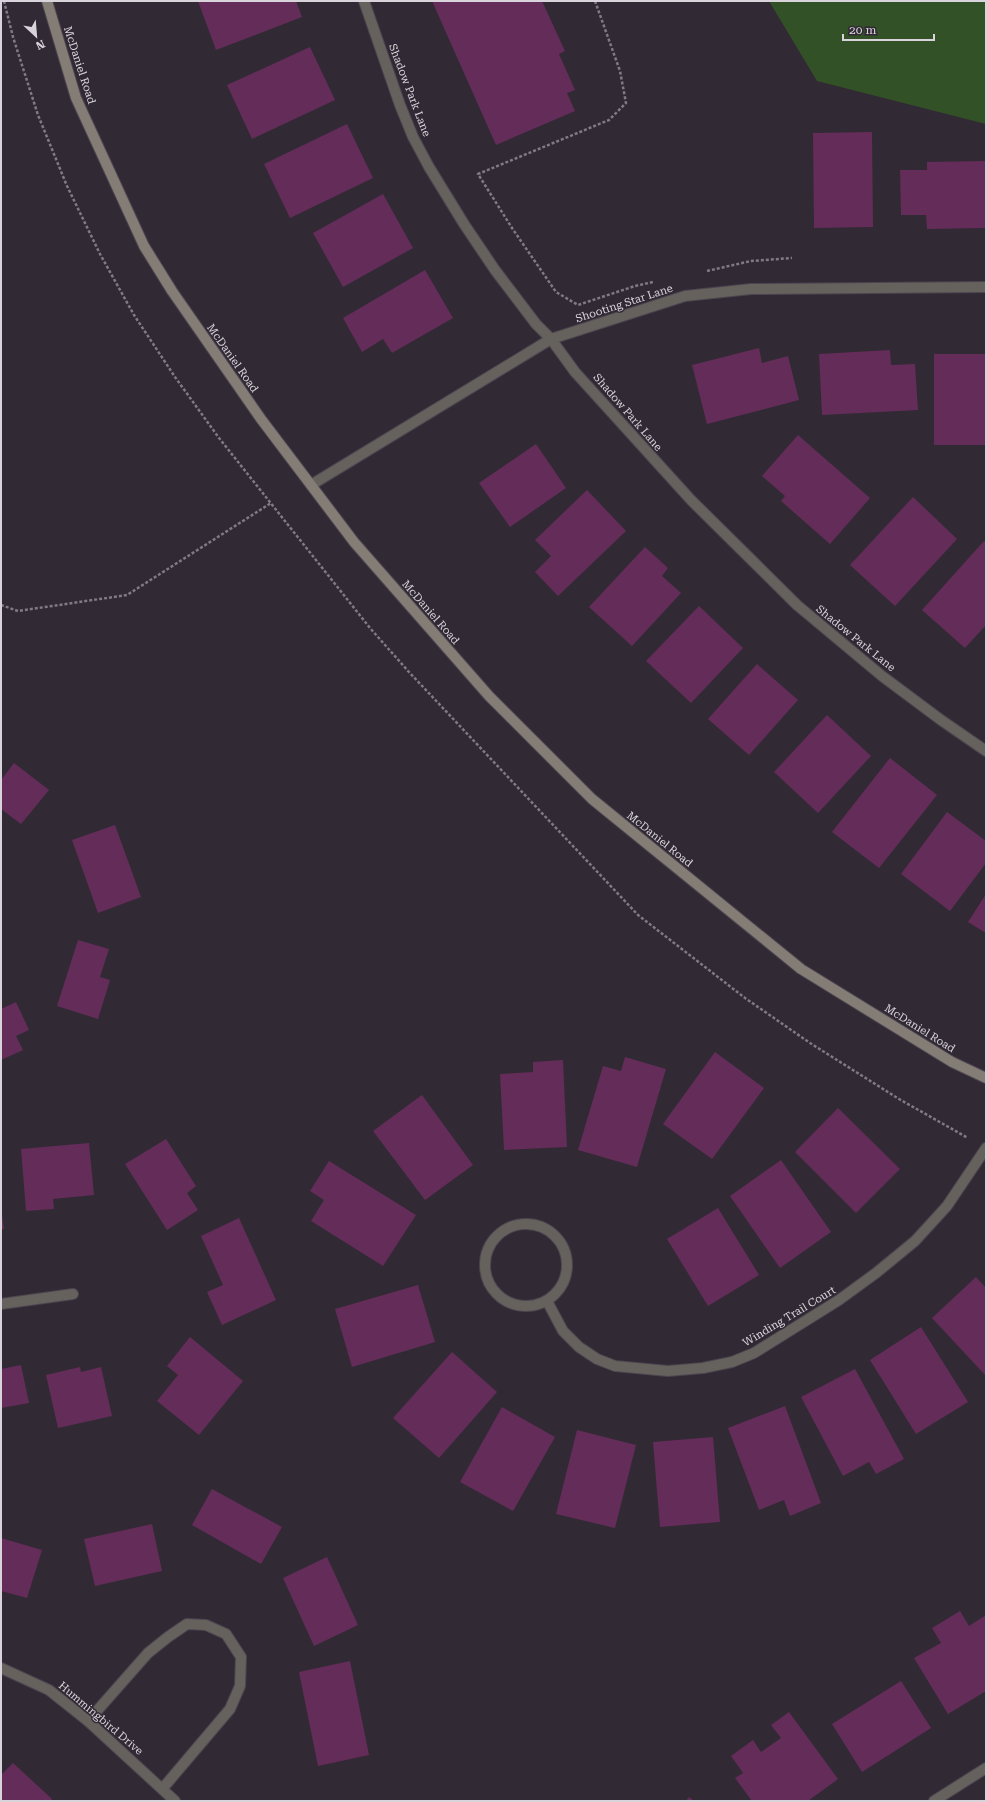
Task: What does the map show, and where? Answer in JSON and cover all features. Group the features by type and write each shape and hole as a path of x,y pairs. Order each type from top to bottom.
{"main road":[{"name":"McDaniel Road","path":"47,1 76,98 144,246 172,291 256,413 354,542 489,696 592,799 801,969 952,1062 986,1078"}],"street":[{"name":"Shadow Park Lane","path":"364,1 400,105 413,137 429,167 464,224 496,270 536,324 551,339 575,372 664,472 797,605 882,676 986,751"},
{"name":"Shooting Star Lane","path":"311,485 551,339 685,296 751,289 986,287"},
{"name":"Winding Trail Court","path":"547,1301 563,1331 579,1347 598,1359 615,1366 668,1371 703,1368 732,1362 754,1353 839,1300 876,1273 915,1241 947,1206 986,1148"},
{"path":"523,1223 541,1225 557,1236 566,1252 568,1270 561,1288 547,1301 530,1307 511,1304 496,1294 486,1278 484,1259 491,1242 505,1229 523,1223"},
{"path":"1,1304 73,1294"},
{"path":"88,1720 148,1653 168,1636 187,1624 206,1625 226,1634 240,1656 240,1686 230,1709 162,1788"},
{"name":"Hummingbird Drive","path":"1,1668 49,1690 88,1720 175,1801"},
{"path":"934,1801 986,1768"}],"path":[{"path":"595,1 620,71 626,103 609,120 478,174 512,228 556,292 578,305 635,286 658,281"},
{"path":"704,271 751,261 792,258"},
{"path":"1,605 18,611 127,595 271,502"}],"green space":[{"path":"769,1 986,1 986,124 817,81"}],"building":[{"path":"198,1 296,1 302,17 216,50"},
{"path":"432,1 542,1 565,51 559,54 575,90 567,93 575,111 496,145"},
{"path":"310,47 335,100 252,139 227,85"},
{"path":"347,124 373,178 290,218 264,164"},
{"path":"872,132 873,227 814,228 813,133"},
{"path":"986,161 986,228 927,229 926,215 901,215 900,170 927,170 927,162"},
{"path":"383,194 413,248 343,287 313,233"},
{"path":"425,270 453,318 392,353 383,339 362,352 343,318"},
{"path":"759,348 762,363 788,356 799,400 707,424 692,365"},
{"path":"890,350 891,365 915,364 918,410 822,415 819,354"},
{"path":"934,354 986,354 986,445 934,445"},
{"path":"798,435 870,498 830,544 781,501 785,496 762,476"},
{"path":"536,444 566,488 510,527 479,483"},
{"path":"587,490 626,531 558,596 535,572 551,556 535,540"},
{"path":"913,497 957,539 895,606 850,565"},
{"path":"984,541 986,543 986,625 965,648 922,610"},
{"path":"645,547 668,568 662,576 681,593 632,646 589,607"},
{"path":"699,606 743,648 691,703 646,661"},
{"path":"757,664 798,700 749,755 708,719"},
{"path":"827,715 871,756 818,813 774,772"},
{"path":"890,758 937,795 879,868 832,832"},
{"path":"14,763 49,790 21,824 1,809 1,780"},
{"path":"947,812 986,841 986,863 950,911 901,874"},
{"path":"115,825 141,897 98,913 72,840"},
{"path":"986,894 986,933 968,922"},
{"path":"78,940 109,949 100,977 110,980 98,1019 57,1006"},
{"path":"16,1002 29,1030 16,1036 23,1050 1,1060 1,1009"},
{"path":"715,1052 764,1088 712,1159 663,1124"},
{"path":"625,1057 666,1069 637,1167 578,1150 603,1066 621,1071"},
{"path":"563,1060 567,1147 504,1150 500,1074 533,1072 533,1062"},
{"path":"422,1095 473,1165 425,1200 373,1131"},
{"path":"838,1108 900,1169 856,1213 795,1152"},
{"path":"166,1139 196,1186 187,1193 198,1210 167,1230 125,1164"},
{"path":"89,1143 94,1195 53,1199 54,1209 26,1211 21,1149"},
{"path":"781,1160 831,1232 780,1268 730,1196"},
{"path":"329,1161 416,1215 383,1266 311,1221 324,1200 310,1191"},
{"path":"718,1208 759,1275 708,1306 667,1239"},
{"path":"2,1214 4,1229 1,1229"},
{"path":"239,1218 276,1300 222,1325 207,1292 223,1285 201,1236"},
{"path":"976,1277 986,1288 986,1376 932,1318"},
{"path":"418,1285 435,1342 352,1367 335,1309"},
{"path":"921,1327 968,1402 916,1434 870,1360"},
{"path":"190,1337 243,1381 199,1435 157,1401 178,1375 167,1366"},
{"path":"452,1352 497,1392 439,1458 393,1418"},
{"path":"21,1365 29,1403 1,1408 1,1369"},
{"path":"80,1367 81,1372 101,1367 112,1416 58,1428 46,1375"},
{"path":"855,1369 904,1459 876,1474 869,1462 843,1476 801,1397"},
{"path":"785,1406 821,1503 790,1516 784,1500 759,1510 728,1428"},
{"path":"502,1407 555,1437 513,1511 460,1482"},
{"path":"577,1430 636,1445 615,1528 556,1514"},
{"path":"713,1437 720,1522 660,1527 653,1442"},
{"path":"212,1489 282,1527 261,1564 192,1525"},
{"path":"152,1524 162,1571 95,1586 84,1539"},
{"path":"1,1538 42,1550 27,1598 1,1591"},
{"path":"327,1557 358,1625 314,1646 283,1578"},
{"path":"960,1611 969,1626 986,1615 986,1691 948,1714 914,1658 941,1643 932,1628"},
{"path":"350,1661 369,1755 318,1766 299,1672"},
{"path":"901,1681 931,1728 862,1772 832,1724"},
{"path":"789,1712 838,1779 808,1801 752,1801 735,1778 743,1773 731,1756 753,1740 761,1752 781,1738 771,1725"},
{"path":"13,1763 52,1799 50,1801 1,1801 1,1775"},
{"path":"689,1797 694,1801 686,1801"}]}
